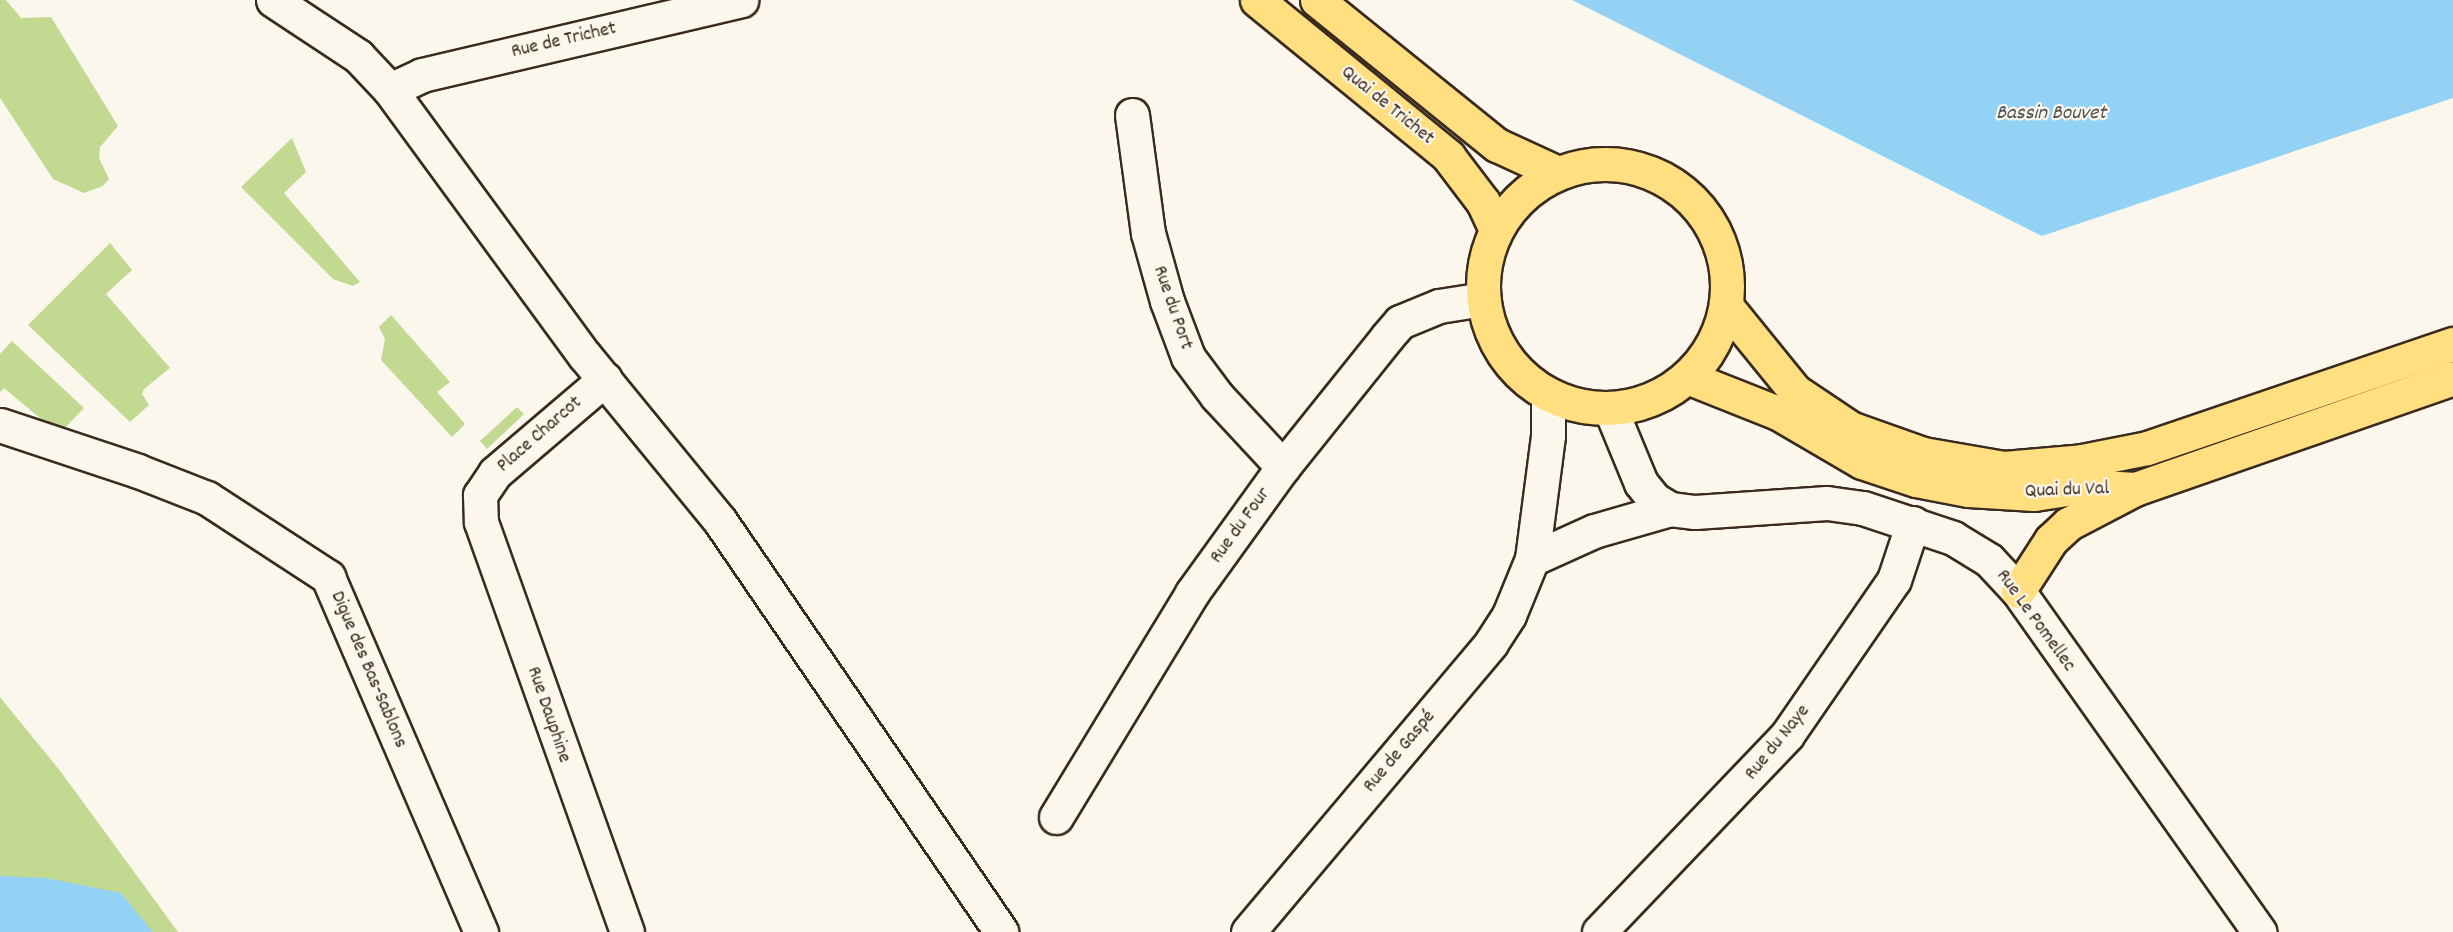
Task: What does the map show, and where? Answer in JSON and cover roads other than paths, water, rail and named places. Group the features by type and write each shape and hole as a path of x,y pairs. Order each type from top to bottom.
{"main road":[{"name":"Quai de Trichet","path":"1257,0 1448,156 1483,202 1496,230"},
{"name":"Quai de Trichet","path":"1317,0 1497,145 1558,173"},
{"path":"1601,163 1623,164 1645,170 1683,190 1712,224 1721,244 1728,285 1726,306 1713,345 1687,377 1651,399 1610,408 1589,407 1548,394 1528,382 1497,345 1483,299 1483,275 1496,230 1528,190 1558,173 1601,163"},
{"name":"Quai du Val","path":"1726,306 1795,391 1850,428 1923,454 2004,468 2082,461 2147,448 2453,344"},
{"name":"Quai du Val","path":"1687,377 1778,413 1862,462 1916,480 1968,490 2034,494 2086,486 2135,489 2453,378"},
{"path":"2018,591 2051,540 2068,524 2135,489"}],"street":[{"path":"273,0 358,56 390,90 539,295 720,521 1001,932"},
{"name":"Rue de Trichet","path":"390,90 422,75 741,0"},
{"name":"Rue du Port","path":"1132,115 1148,233 1167,301 1188,357 1217,396 1283,467"},
{"name":"Rue du Four","path":"1056,818 1192,593 1283,467 1400,322 1439,306 1483,299"},
{"name":"Place Charcot","path":"480,495 495,473 605,379"},
{"name":"Rue de Gaspé","path":"1248,932 1491,643 1525,584 1532,559 1548,435 1548,394"},
{"path":"1610,408 1641,483 1655,501 1670,509"},
{"name":"Digue des Bas-Sablons","path":"0,425 138,471 207,498 328,577 481,932"},
{"name":"Rue Dauphine","path":"480,495 481,522 627,932"},
{"name":"Rue Le Pomellec","path":"1670,509 1695,512 1827,503 1863,508 1953,538 1989,560 2018,591 2259,932"},
{"path":"1532,559 1594,531 1670,509"},
{"name":"Rue du Naye","path":"1599,932 1787,735 1894,580 1913,523"}],"water":[{"name":"Bassin Bouvet","path":"1572,0 2453,0 2453,98 2042,236"},
{"path":"0,876 46,878 121,893 153,932 0,932"}]}
